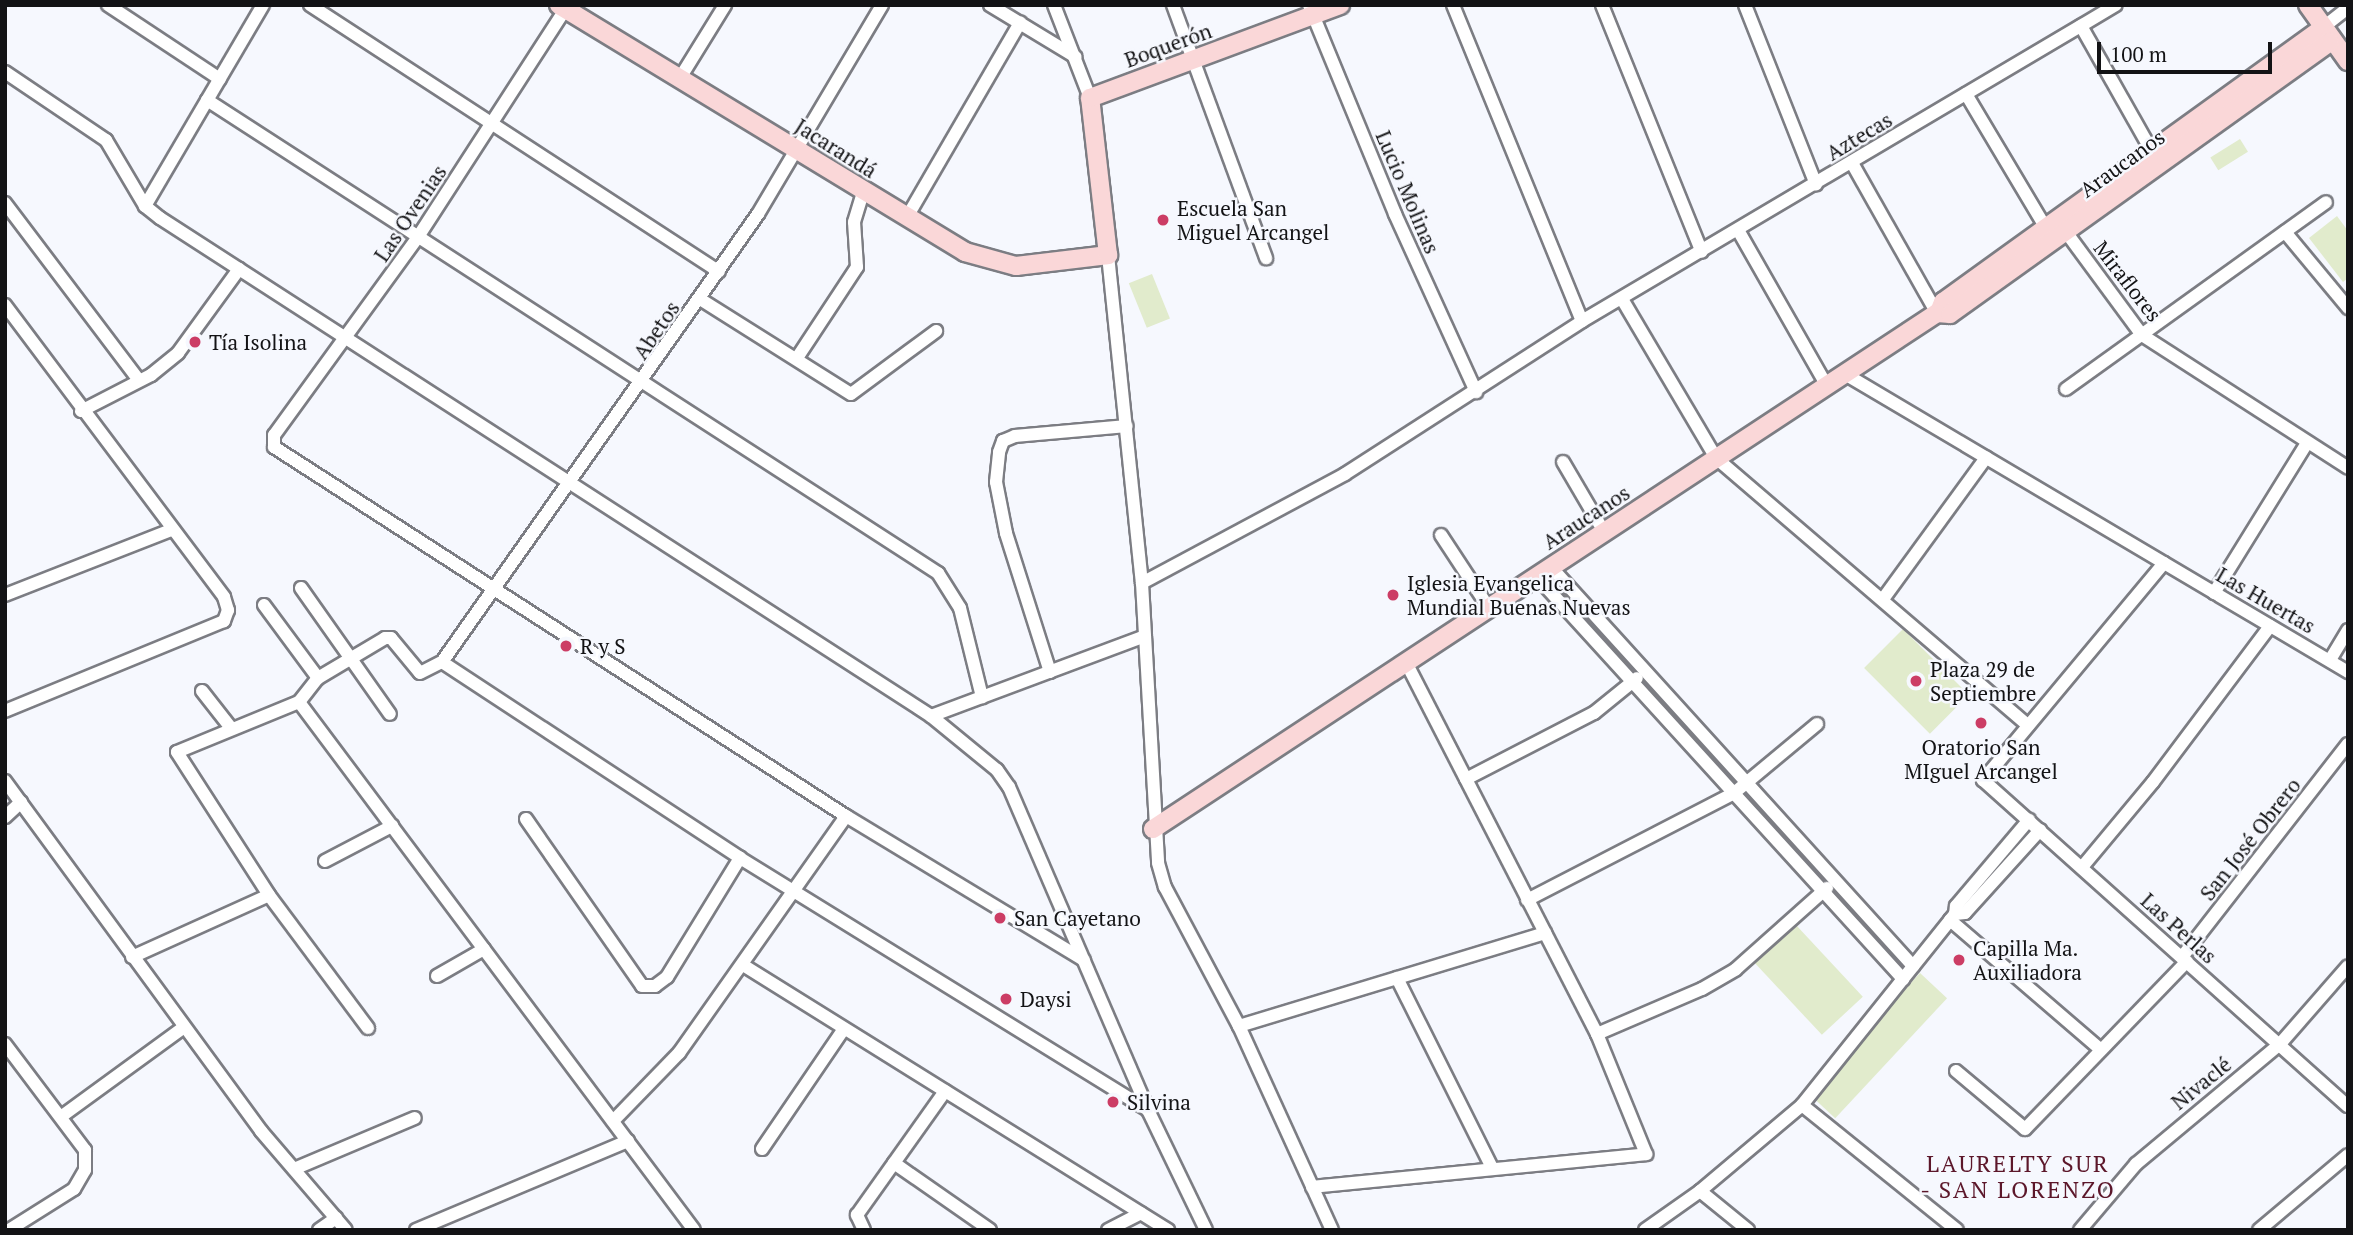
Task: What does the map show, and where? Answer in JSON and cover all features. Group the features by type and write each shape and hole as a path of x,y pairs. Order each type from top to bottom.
{"street":[{"path":"108,5 220,79"},
{"path":"145,206 263,5"},
{"path":"310,5 491,126 719,272"},
{"path":"680,78 725,5"},
{"name":"Abetos","path":"442,663 495,593 719,272 882,5"},
{"path":"990,5 1076,57"},
{"path":"1054,5 1090,98 1142,583 1153,829 1165,887 1238,1026 1332,1230"},
{"path":"1173,5 1266,258"},
{"name":"Boquerón","path":"1090,98 1194,60 1310,10 1340,5"},
{"path":"1453,5 1582,321"},
{"path":"1602,5 1702,252"},
{"path":"1761,5 1746,9 1816,184"},
{"name":"Aztecas","path":"1142,583 1345,474 1476,392 1582,321 2116,5"},
{"path":"2308,5 2326,36 2348,61"},
{"name":"Las Ovenias","path":"495,593 283,457 274,447 274,435 418,237 491,126 564,7"},
{"name":"Jacarandá","path":"564,7 965,252 1004,264 1052,264 1108,255"},
{"path":"2326,36 2348,8"},
{"name":"Lucio Molinas","path":"1310,10 1476,392"},
{"path":"907,217 1020,23"},
{"path":"2081,26 2156,158"},
{"name":"Araucanos","path":"1153,829 1938,313 1943,302 2046,228 2156,158 2326,36"},
{"path":"5,72 106,140 145,206 931,716 975,750 1009,787 1149,1110 1206,1230"},
{"path":"1966,94 2046,228"},
{"path":"207,100 938,573 960,608 982,697"},
{"name":"Araucanos","path":"1938,313 1950,314 2066,232 2156,158"},
{"path":"1852,163 1938,313"},
{"path":"797,359 857,267 853,222 863,192"},
{"path":"2066,389 2326,202"},
{"path":"5,203 138,379"},
{"name":"Miraflores","path":"2046,228 2066,232 2142,335 2348,468"},
{"path":"1738,230 1827,386"},
{"path":"2285,232 2348,308"},
{"path":"81,411 138,379 151,375 178,353 239,269"},
{"path":"700,299 851,394 936,331"},
{"path":"1622,299 1716,458 2028,725 2164,563"},
{"path":"5,305 81,411 224,597 228,610 223,621 5,711"},
{"name":"Las Huertas","path":"1845,374 2348,672"},
{"path":"1050,672 1006,533 996,482 999,452 1003,441 1015,436 1127,426"},
{"path":"2214,593 2307,443"},
{"path":"1883,599 1986,458"},
{"path":"1563,462 1604,532"},
{"path":"5,595 171,530"},
{"path":"1440,535 1489,608"},
{"path":"1544,572 1644,670 1913,966"},
{"path":"1544,572 1633,682 1903,979"},
{"path":"301,588 390,714"},
{"path":"495,593 846,816 1084,961"},
{"path":"264,605 318,678"},
{"path":"2083,866 2153,782 2270,626"},
{"path":"2330,660 2348,631"},
{"path":"931,716 1145,636"},
{"path":"368,1028 269,895 176,756 179,749 299,702 318,678 388,637 419,673 442,663 740,858 1149,1110"},
{"path":"1312,1187 1646,1154 1597,1034 1406,663"},
{"path":"1466,779 1594,713 1644,670"},
{"path":"202,691 231,728"},
{"path":"299,702 694,1230"},
{"path":"1527,900 1734,793 1817,724"},
{"name":"Las Perlas","path":"2028,725 1983,780 2083,866 2348,1106"},
{"name":"San José Obrero","path":"1956,1071 2025,1129 2184,959 2348,744"},
{"path":"5,781 184,1027 294,1169 346,1230"},
{"path":"5,817 21,802"},
{"path":"613,1121 679,1053 846,816"},
{"path":"526,820 642,986 655,986 667,977 740,858"},
{"path":"1645,1230 1700,1191 1802,1105 1953,917 1956,906 2029,821"},
{"path":"325,861 392,826"},
{"path":"1953,917 1965,913 2040,830"},
{"path":"1597,1034 1702,989 1736,970 1835,881"},
{"path":"132,957 269,895"},
{"path":"1953,917 2101,1050"},
{"path":"1238,1026 1545,933"},
{"path":"437,976 484,949"},
{"path":"743,964 1168,1230"},
{"name":"Nivaclé","path":"2080,1230 2136,1164 2280,1044 2348,966"},
{"path":"1397,978 1492,1168"},
{"path":"62,1116 184,1027"},
{"path":"762,1149 844,1029"},
{"path":"5,1044 62,1116 85,1150 85,1170 75,1189 9,1230"},
{"path":"864,1230 857,1215 944,1091"},
{"path":"1802,1105 1957,1230"},
{"path":"294,1169 415,1118"},
{"path":"416,1230 628,1141"},
{"path":"2259,1230 2348,1156"},
{"path":"894,1163 990,1230"},
{"path":"1700,1191 1748,1230"},
{"path":"1108,1230 1141,1213"},
{"path":"319,1230 336,1218"}],"green space":[{"path":"2240,139 2248,152 2218,170 2210,158"},
{"path":"2337,216 2348,231 2348,278 2343,282 2309,238"},
{"path":"1152,274 1170,319 1147,328 1129,283"},
{"path":"1554,584 1633,668 1633,670"},
{"name":"Plaza 29 de Septiembre","path":"1903,629 1969,695 1930,734 1864,668"},
{"path":"1649,685 1734,779 1734,781 1647,687"},
{"path":"1751,801 1822,876 1821,878 1820,878"},
{"path":"1837,893 1896,959 1894,960"},
{"path":"1796,925 1863,997 1822,1035 1755,963"},
{"path":"1920,973 1947,998 1835,1118 1808,1093"}],"place":[{"name":"Escuela San Miguel Arcangel","path":"1163,220"},
{"name":"Tía Isolina","path":"195,342"},
{"name":"Iglesia Evangelica Mundial Buenas Nuevas","path":"1393,595"},
{"name":"R y S","path":"566,646"},
{"name":"Plaza 29 de Septiembre","path":"1916,681"},
{"name":"Oratorio San MIguel Arcangel","path":"1981,723"},
{"name":"San Cayetano","path":"1000,918"},
{"name":"Capilla Ma. Auxiliadora","path":"1959,960"},
{"name":"Daysi","path":"1006,999"},
{"name":"Silvina","path":"1113,1102"}],"district":[{"name":"LAURELTY SUR - SAN LORENZO","path":"2018,1177"}]}
